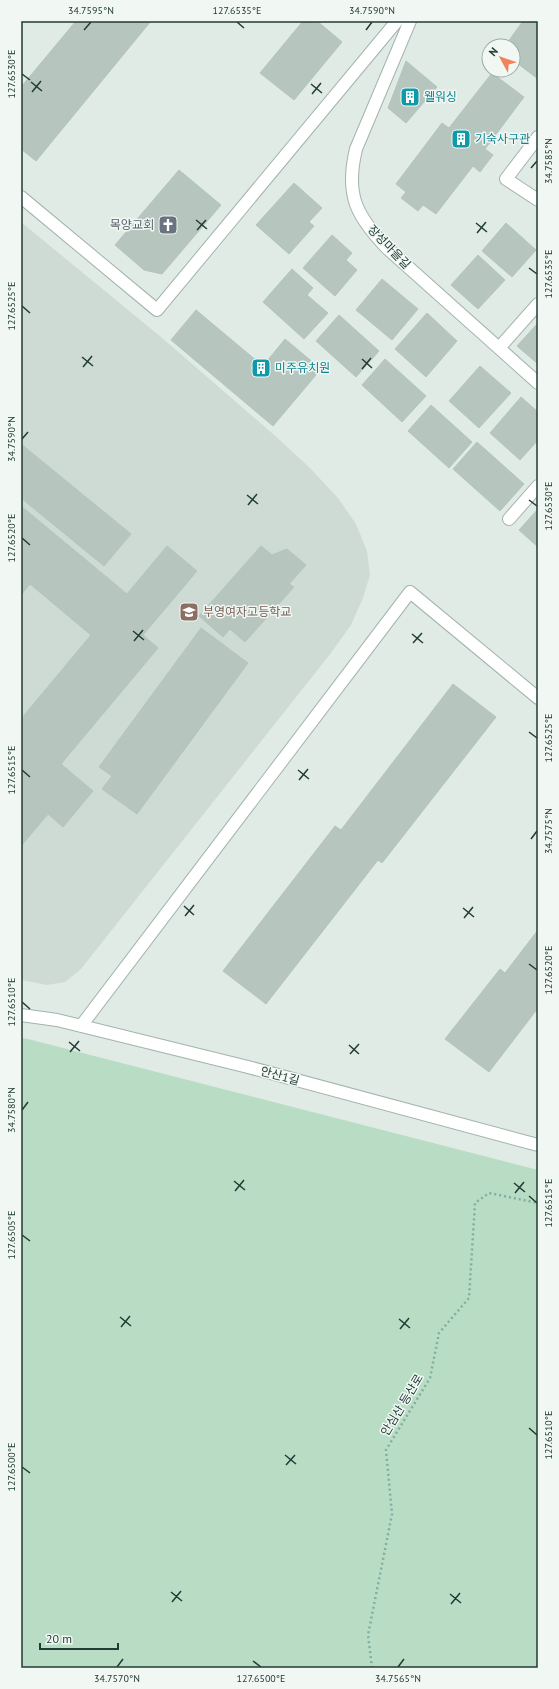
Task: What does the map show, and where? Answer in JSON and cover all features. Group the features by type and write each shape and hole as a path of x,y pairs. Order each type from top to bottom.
{"street":[{"path":"21,197 157,310 397,21"},
{"name":"장성마을길","path":"410,21 356,149 352,166 351,186 356,207 368,227 388,249 538,383"},
{"path":"538,137 506,179 538,200"},
{"path":"499,348 538,304"},
{"path":"510,519 538,486"},
{"path":"81,1026 410,592 538,698"},
{"name":"안산1길","path":"21,1015 57,1020 248,1067 538,1144"}],"path":[{"name":"안심산 등산로","path":"372,1668 368,1635 392,1514 386,1450 430,1378 439,1333 470,1298 475,1203 489,1193 538,1203"}],"shaded area":[{"name":"부영여자고등학교","path":"21,222 161,337 309,467 338,498 356,524 367,551 370,575 363,598 351,625 331,653 81,969 65,982 47,985 21,980"}],"green space":[{"path":"21,1038 538,1170 538,1668 21,1668"}],"building":[{"path":"76,21 151,21 36,161 21,149 21,87"},
{"path":"303,21 317,21 342,42 294,100 260,73"},
{"path":"523,21 538,21 538,79 521,66 521,38 511,38"},
{"name":"웰워싱","path":"406,61 437,87 406,123 388,108"},
{"name":"기숙사구관","path":"488,78 499,78 524,97 485,149 493,155 480,172 473,166 436,214 423,205 418,211 401,198 406,192 396,184 442,123 449,128"},
{"name":"목양교회","path":"179,170 221,205 162,274 144,270 115,245"},
{"path":"294,183 322,208 309,222 314,226 289,254 256,225"},
{"path":"506,223 536,250 512,277 482,251"},
{"path":"332,235 352,253 346,260 357,270 335,296 303,268"},
{"path":"478,255 505,280 478,309 451,285"},
{"path":"292,269 313,288 307,295 328,313 304,339 263,302"},
{"path":"382,279 418,309 392,340 356,310"},
{"name":"미주유치원","path":"196,310 263,366 285,339 321,369 273,426 171,340"},
{"path":"427,313 457,341 426,377 395,349"},
{"path":"339,315 379,351 356,377 316,341"},
{"path":"538,323 538,364 517,346"},
{"path":"385,359 426,396 402,422 362,385"},
{"path":"480,366 511,393 479,428 449,401"},
{"path":"521,397 538,412 538,440 520,460 490,433"},
{"path":"431,405 472,442 449,468 408,431"},
{"path":"477,442 524,484 500,511 453,469"},
{"path":"21,444 131,534 104,566 21,498"},
{"name":"부영여자고등학교","path":"21,506 127,594 167,546 197,571 143,635 158,648 61,764 93,791 63,827 48,814 21,846 21,719 91,635 30,584 21,595"},
{"path":"538,509 538,547 519,530"},
{"path":"261,546 272,555 287,549 306,565 289,584 294,587 245,642 230,629 223,637 199,616"},
{"path":"201,628 248,663 137,814 102,789 112,776 99,767"},
{"path":"453,684 496,717 382,863 378,860 266,1004 223,971 335,826 341,830"},
{"path":"538,930 538,1008 489,1072 445,1039 500,969 505,973"}],"place":[{"name":"웰워싱","path":"410,97"},
{"name":"기숙사구관","path":"461,139"},
{"name":"목양교회","path":"168,225"},
{"name":"미주유치원","path":"261,368"},
{"name":"부영여자고등학교","path":"189,612"}]}
